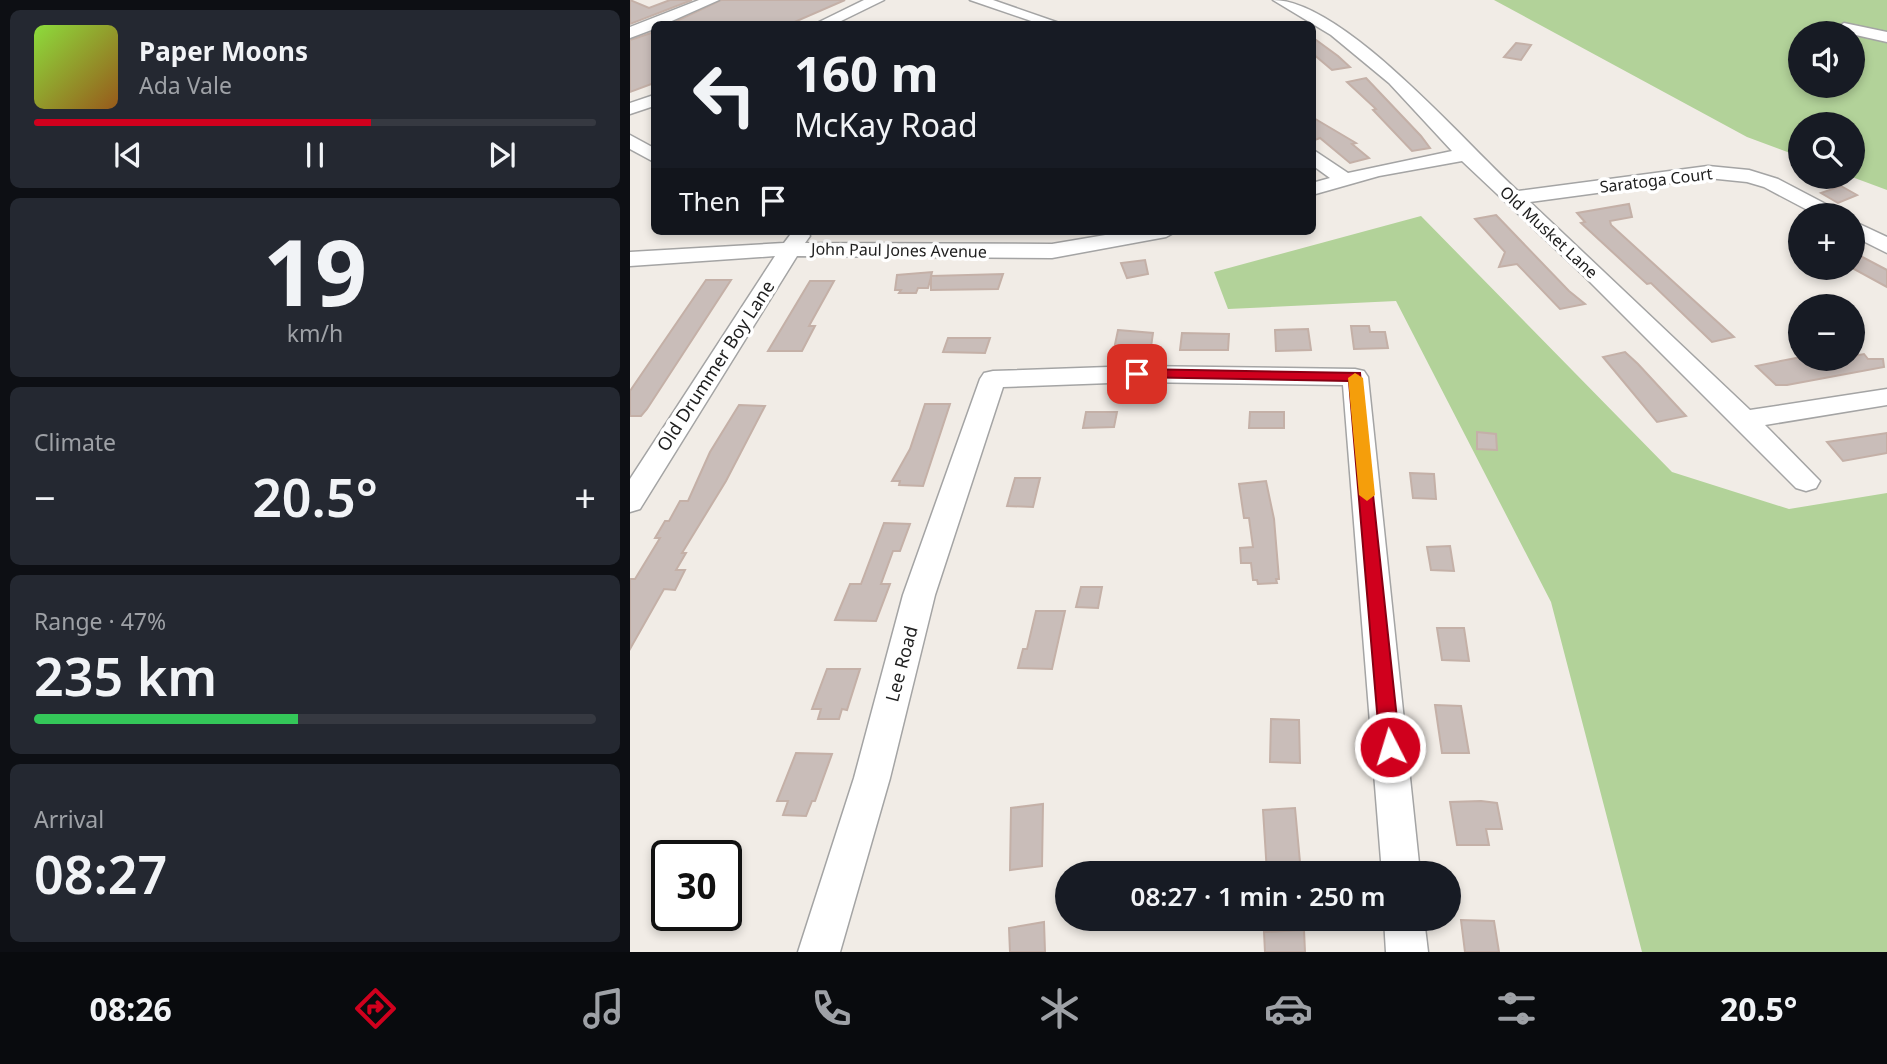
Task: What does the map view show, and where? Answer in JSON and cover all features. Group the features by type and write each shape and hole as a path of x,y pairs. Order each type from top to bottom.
{"street":[{"path":"660,21 712,0"},
{"path":"830,21 877,0"},
{"path":"977,0 1044,21"},
{"name":"Old Musket Lane","path":"1280,0 1337,32 1395,79 1466,154 1806,481"},
{"path":"630,33 651,25"},
{"path":"1865,32 1887,37"},
{"path":"630,109 651,101"},
{"path":"630,141 651,154"},
{"path":"1316,188 1466,154"},
{"path":"1316,158 1345,180"},
{"name":"Saratoga Court","path":"1513,198 1708,172 1749,176 1771,183 1809,203"},
{"path":"1865,234 1887,246"},
{"name":"John Paul Jones Avenue","path":"630,259 797,240 1052,251 1143,235"},
{"name":"Old Drummer Boy Lane","path":"630,502 797,240"},
{"name":"Lee Road","path":"819,952 872,778 919,596 993,379 1137,374 1355,377 1400,861"},
{"path":"1744,420 1887,397"},
{"path":"1405,931 1407,952"}],"green space":[{"path":"1494,0 1887,0 1887,190 1865,182 1865,112 1788,112 1788,152 1747,137"},
{"path":"1421,216 1672,472 1789,509 1887,493 1887,952 1642,952 1551,602 1396,301 1228,309 1214,272"}],"building":[{"path":"630,0 649,8 670,0 692,0 630,24"},
{"path":"721,0 845,0 797,21 676,21"},
{"path":"651,33 651,84 630,92 630,40"},
{"path":"1316,40 1350,67 1332,70 1316,56"},
{"path":"1516,43 1531,45 1521,60 1504,57"},
{"path":"1366,78 1430,148 1412,151 1373,110 1376,109 1347,82"},
{"path":"1316,119 1356,143 1352,144 1369,158 1350,163 1320,138 1316,140"},
{"path":"1832,189 1846,189 1857,195 1838,203 1821,193"},
{"path":"1629,204 1632,217 1610,221 1611,225 1734,337 1712,342 1651,283 1647,284 1581,223 1585,222 1577,213"},
{"path":"1496,215 1569,291 1585,304 1560,309 1517,264 1499,267 1505,252 1475,219"},
{"path":"1865,258 1887,270 1887,287 1865,275"},
{"path":"1145,260 1148,274 1127,278 1121,263"},
{"path":"932,272 931,276 1003,274 998,289 931,290 931,277 928,288 918,288 916,293 899,293 901,290 895,290 897,275"},
{"path":"706,280 731,280 647,409 641,416 630,416 630,391"},
{"path":"810,281 834,281 809,326 815,326 802,351 768,351"},
{"path":"1351,326 1369,326 1370,332 1385,332 1388,348 1354,349"},
{"path":"1308,329 1311,350 1276,351 1275,330"},
{"path":"1118,330 1153,333 1150,354 1113,354"},
{"path":"1182,333 1229,334 1228,350 1180,350"},
{"path":"948,338 990,338 985,353 943,352"},
{"path":"1625,352 1686,416 1657,422 1603,357"},
{"path":"1865,355 1868,359 1883,359 1884,367 1865,371"},
{"path":"1788,360 1788,371 1862,371 1776,385 1756,366"},
{"path":"925,404 950,404 923,486 899,485 900,481 892,481 910,449"},
{"path":"739,405 765,406 726,481 682,553 686,553 676,570 685,570 675,590 664,589 630,649 630,579 635,579 660,538 655,538 665,521 669,521 680,501 688,501 710,452"},
{"path":"1086,412 1117,412 1114,427 1083,428"},
{"path":"1250,412 1284,412 1284,428 1249,428"},
{"path":"1477,432 1496,434 1497,450 1477,449"},
{"path":"1887,433 1887,453 1843,461 1827,442"},
{"path":"1410,473 1434,474 1436,499 1413,498"},
{"path":"1015,478 1040,478 1033,507 1007,506"},
{"path":"1266,481 1274,519 1279,579 1276,579 1277,583 1258,584 1257,580 1253,580 1251,563 1241,563 1240,548 1253,547 1249,518 1244,518 1239,484"},
{"path":"884,523 910,524 900,551 893,551 881,584 890,584 876,621 835,620 850,584 861,584"},
{"path":"1450,546 1454,571 1431,570 1427,547"},
{"path":"1081,587 1102,587 1098,608 1076,607"},
{"path":"1036,611 1065,611 1052,669 1018,668 1023,649 1027,649"},
{"path":"1437,628 1464,628 1469,661 1442,660"},
{"path":"827,669 860,669 847,710 842,709 839,719 818,719 821,709 812,709"},
{"path":"1435,705 1461,706 1469,753 1442,753"},
{"path":"1271,719 1299,720 1300,763 1270,762"},
{"path":"796,753 832,754 815,801 812,801 806,816 783,815 788,801 777,801"},
{"path":"1450,802 1497,803 1502,829 1486,829 1489,845 1457,845"},
{"path":"1043,804 1042,866 1010,870 1011,808"},
{"path":"1295,808 1300,861 1266,861 1263,810"},
{"path":"1461,920 1494,921 1499,952 1465,952"},
{"path":"1044,922 1045,952 1010,952 1009,928"},
{"path":"1304,931 1305,952 1265,952 1264,932"}],"slow traffic":[{"path":"1355,378 1367,495"}],"route":[{"path":"1137,374 1355,377 1390,747"}]}
